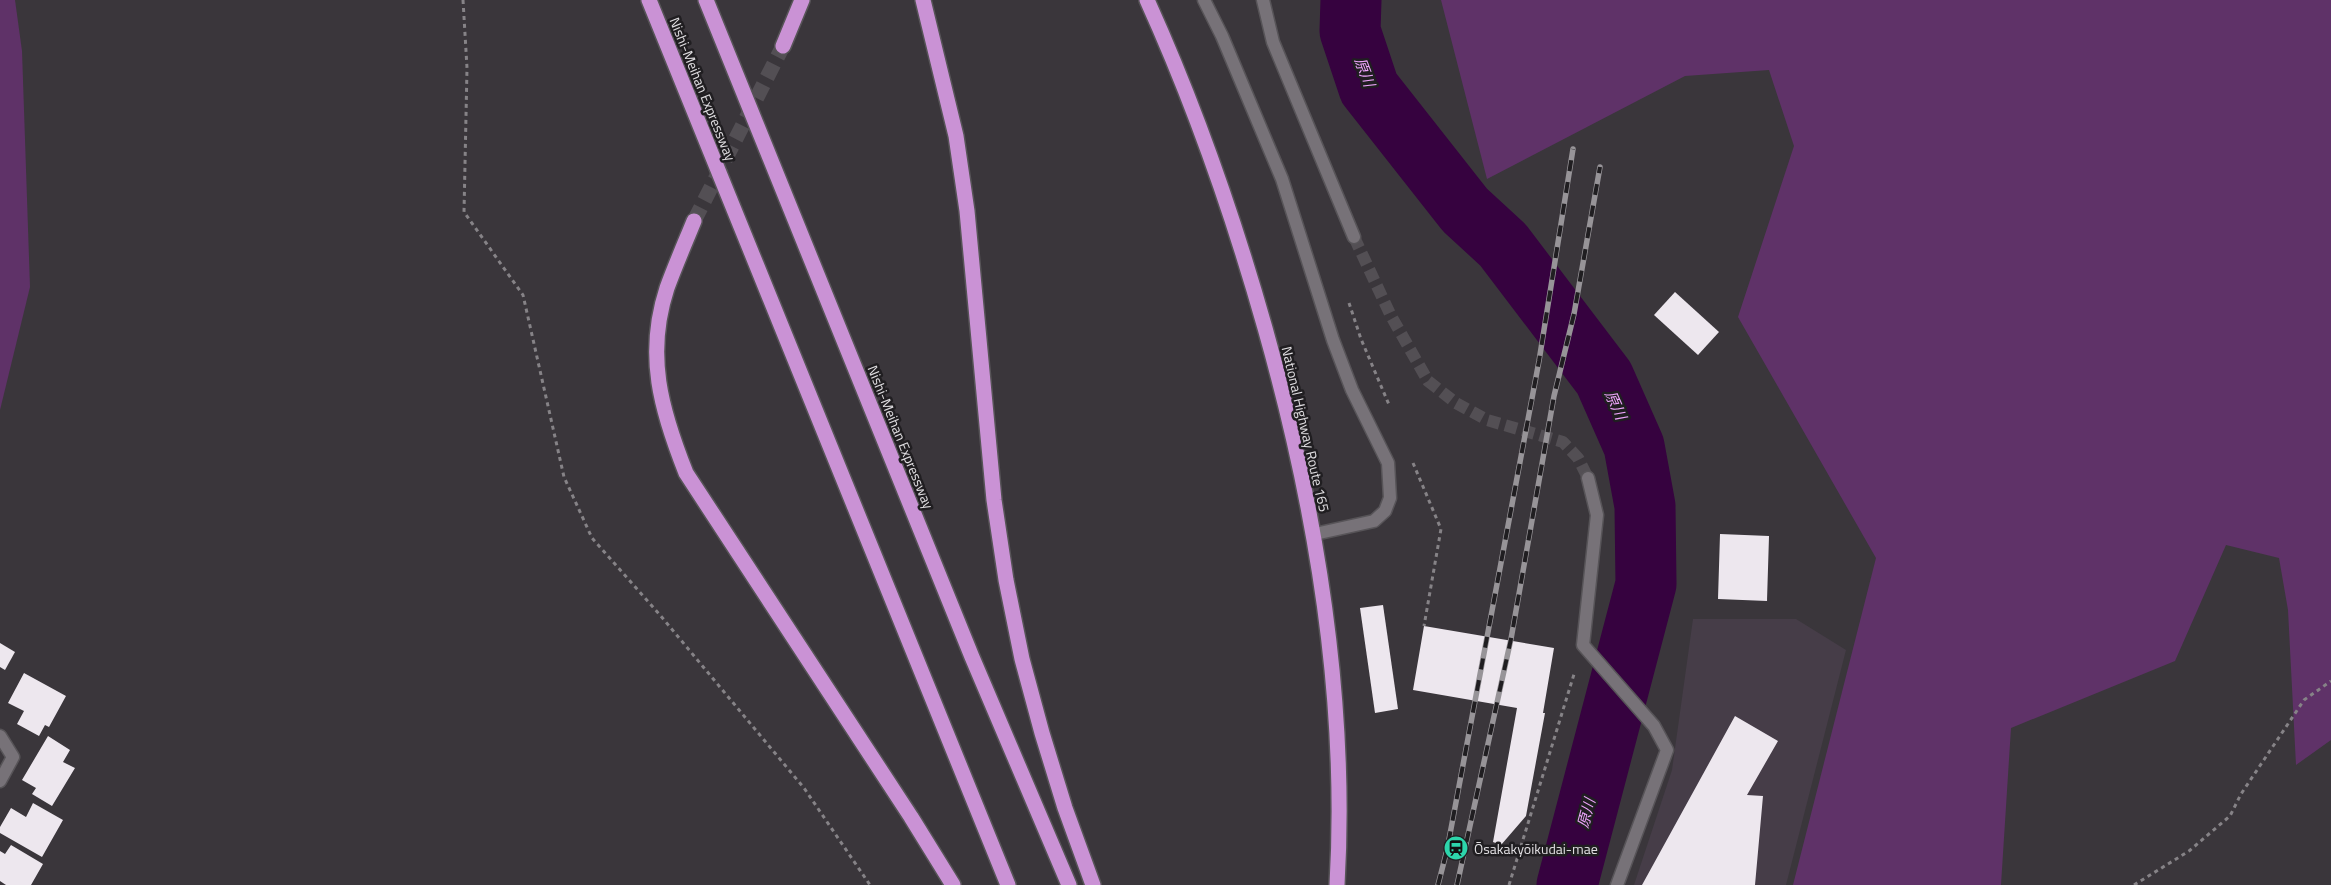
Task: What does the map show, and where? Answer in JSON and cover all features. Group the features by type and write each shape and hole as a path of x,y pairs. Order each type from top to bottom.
{"highway":[{"name":"Nishi-Meihan Expressway","path":"650,0 1008,885"},
{"name":"Nishi-Meihan Expressway","path":"706,0 972,657 1069,885"},
{"path":"783,46 802,0"},
{"path":"922,0 941,70 961,174 994,500 1006,580 1022,659 1042,733 1065,808 1093,885"},
{"name":"National Highway Route 165","path":"1147,0 1179,70 1206,141 1249,271 1284,395 1315,534 1329,634 1336,736 1339,844 1337,885"},
{"path":"694,221 667,289 657,332 657,379 667,424 686,473 911,817 953,885"}],"street":[{"path":"1204,0 1222,36 1282,178 1333,340 1352,390 1388,463 1390,498 1385,510 1374,521 1315,534"},
{"path":"1264,0 1273,42 1354,237"},
{"path":"1588,478 1597,515 1583,644 1654,726 1667,750 1617,885"},
{"path":"0,736 13,757 0,781"}],"path":[{"path":"464,0 467,68 464,212 523,295 564,477 592,538 660,614 804,788 870,885"},
{"path":"1349,302 1361,339 1392,411"},
{"path":"1410,456 1441,529 1424,626"},
{"path":"1509,885 1583,644"},
{"path":"2134,885 2189,851 2230,816 2241,794 2304,700 2331,681"}],"shaded area":[{"path":"0,0 15,0 22,51 30,287 0,410"},
{"path":"1441,0 2331,0 2331,740 2296,765 2288,610 2279,558 2226,545 2175,661 2011,728 2001,885 1793,885 1876,558 1738,317 1794,146 1769,70 1685,76 1487,179"},
{"path":"1693,619 1796,619 1846,650 1786,885 1634,885 1672,770"}],"building":[{"path":"1675,292 1719,332 1698,355 1654,315"},
{"path":"1720,534 1769,536 1767,601 1718,599"},
{"path":"1383,605 1398,709 1375,713 1360,608"},
{"path":"1424,626 1554,648 1543,713 1545,713 1526,816 1501,845 1493,842 1517,708 1413,690"},
{"path":"0,643 15,652 5,670 0,667"},
{"path":"24,673 66,696 49,727 45,725 39,736 17,724 24,711 8,703"},
{"path":"1735,716 1778,741 1747,795 1763,796 1755,885 1642,885"},
{"path":"48,736 70,750 63,762 75,768 52,806 32,794 36,788 22,780"},
{"path":"33,803 63,820 42,857 0,833 0,827 11,808 26,817"},
{"path":"11,845 43,864 31,885 6,885 0,881 0,851 5,854"}],"waterway":[{"name":"原川","path":"1351,0 1350,31 1369,88 1465,210 1503,245 1604,378 1634,446 1645,506 1646,584 1567,885"}],"tunnel":[{"path":"694,221 783,46"},
{"path":"1354,237 1391,316 1428,381 1456,403 1487,420 1563,442 1578,458 1588,478"}],"railway":[{"path":"1438,885 1447,850 1539,361 1573,149"},
{"path":"1457,885 1511,639 1554,396 1574,314 1600,167"}],"place":[{"name":"Ōsakakyōikudai-mae","path":"1456,848"}]}
